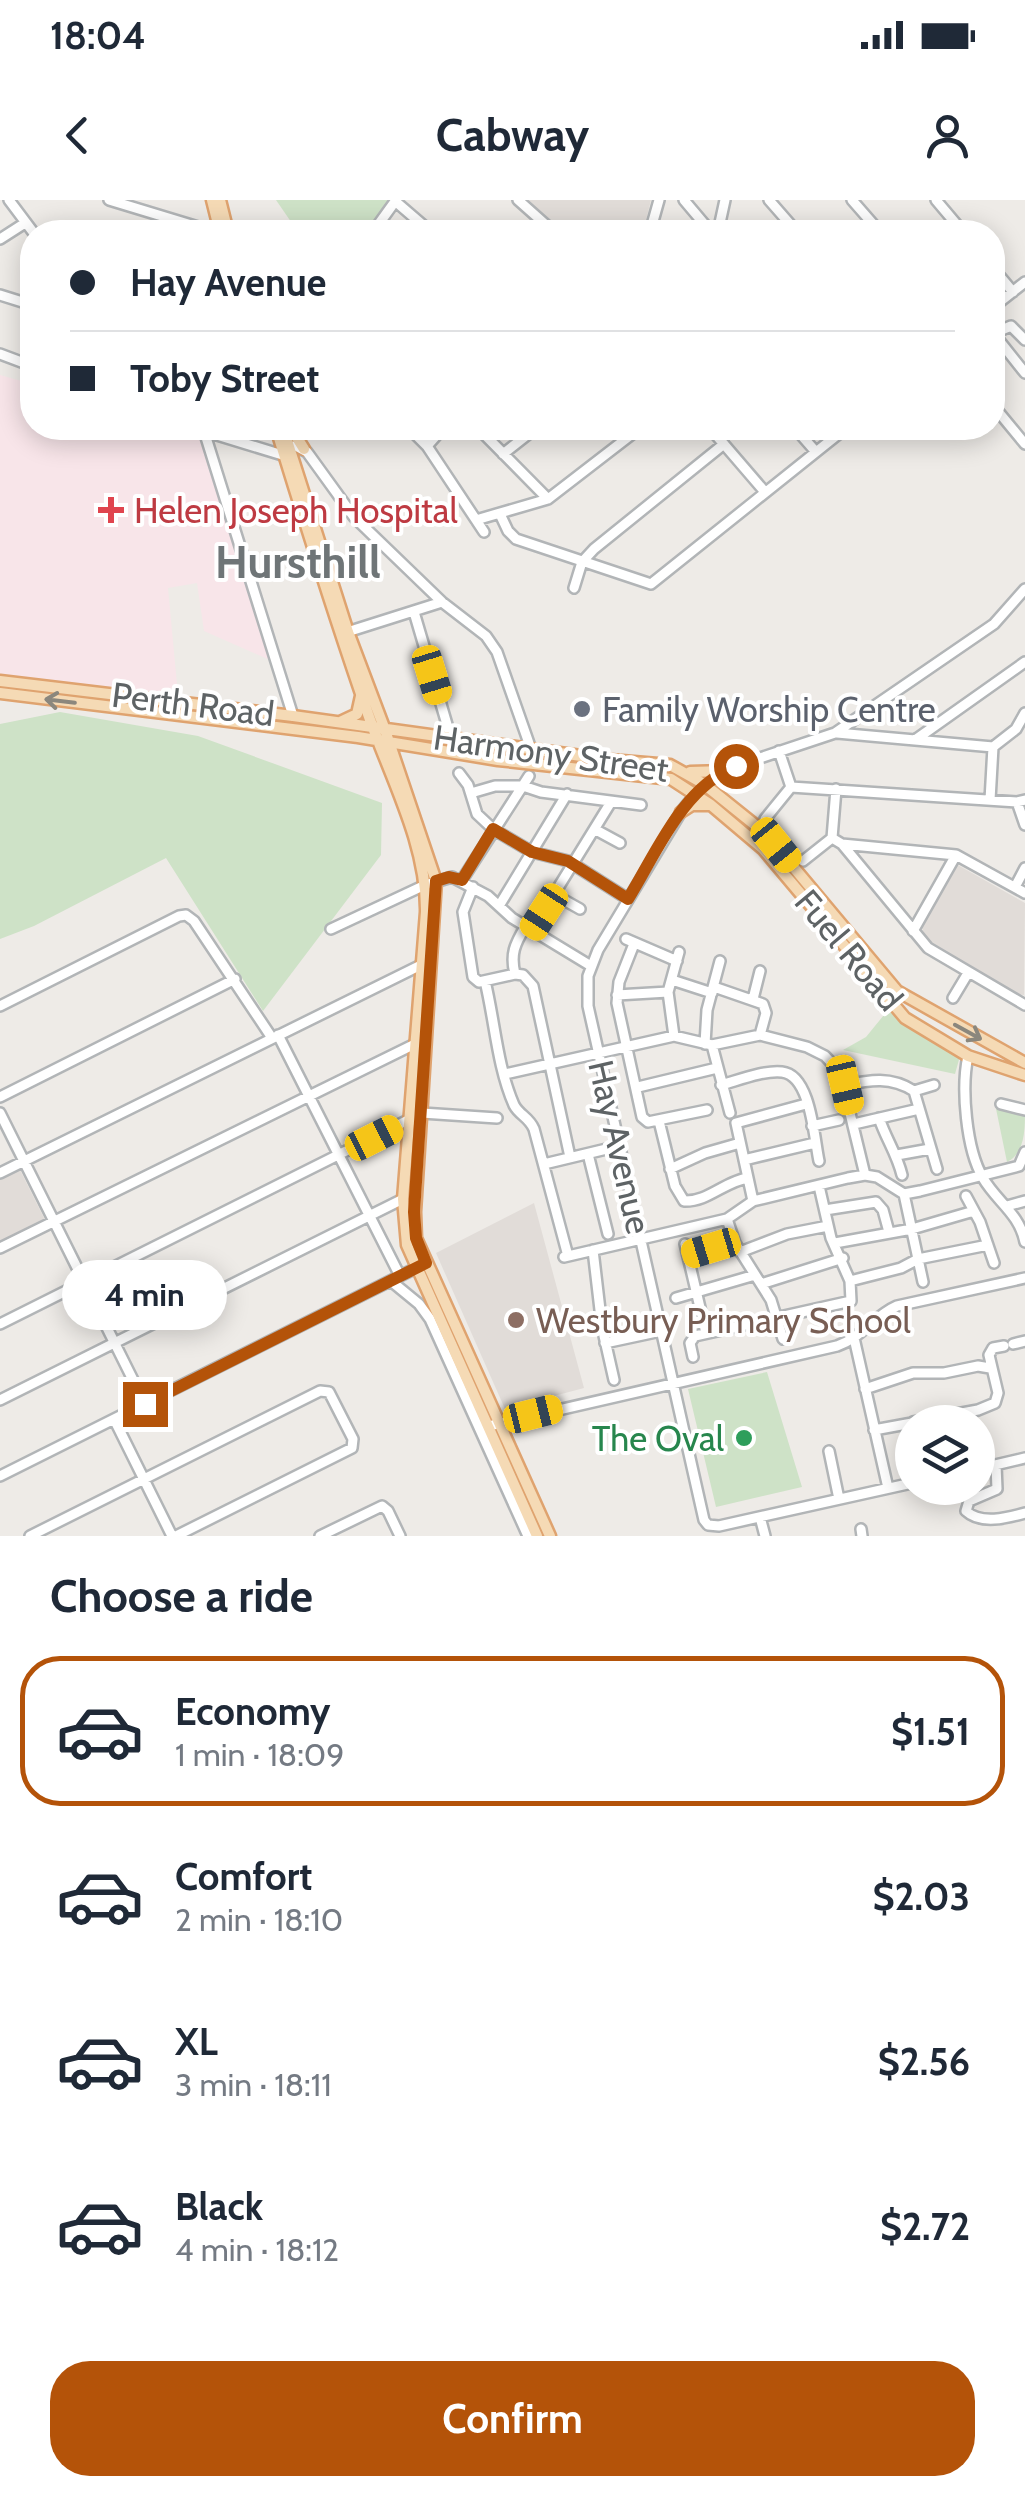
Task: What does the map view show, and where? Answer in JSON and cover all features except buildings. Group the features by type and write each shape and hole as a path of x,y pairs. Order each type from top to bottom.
{"main road":[{"path":"283,440 361,694 401,776 430,883 420,1042 408,1120 403,1200 406,1236 493,1425 537,1536"},
{"path":"298,440 304,449"},
{"path":"344,633 430,883"},
{"name":"Perth Road","path":"0,680 293,716 381,735"},
{"name":"Perth Road","path":"0,694 358,738 381,735"},
{"path":"339,723 357,714 361,694"},
{"name":"Harmony Street","path":"381,735 452,738 610,760 657,762 684,771 704,784"},
{"name":"Harmony Street","path":"381,735 419,747 498,760 671,780 695,793"},
{"path":"358,738 388,766"},
{"path":"401,776 404,760 419,747"},
{"path":"684,771 726,770 718,786 723,798"},
{"path":"671,780 681,790 683,810 692,805 711,805"},
{"name":"Fuel Road","path":"704,784 770,838 897,991 1025,1063"},
{"name":"Fuel Road","path":"695,793 772,858 899,1012 968,1056 1025,1075"},
{"path":"420,1042 422,1113 414,1224 421,1266"},
{"path":"493,1425 550,1536"}],"street":[{"path":"109,200 181,220"},
{"path":"518,200 540,220"},
{"path":"684,200 703,220"},
{"path":"769,200 786,220"},
{"path":"852,200 870,220"},
{"path":"936,200 953,220"},
{"path":"396,201 418,220"},
{"path":"1005,282 1013,292"},
{"path":"1005,298 1025,282"},
{"path":"1005,329 1012,326 1025,340"},
{"path":"1005,349 1025,373"},
{"path":"1005,420 1025,444"},
{"path":"202,440 293,716"},
{"path":"239,440 287,452 304,449 354,517 442,602 489,639 532,748"},
{"path":"420,440 484,532"},
{"path":"426,446 432,440"},
{"path":"490,440 548,499"},
{"path":"503,454 521,440"},
{"path":"476,520 548,499 624,440"},
{"path":"720,440 766,492"},
{"path":"806,440 816,452"},
{"path":"500,514 516,538 652,584 831,440"},
{"path":"574,588 582,562 724,444"},
{"name":"Harmony Street","path":"704,784 726,770 835,733 994,624 1025,589"},
{"path":"344,633 442,602"},
{"path":"414,612 452,738"},
{"path":"914,740 1025,662"},
{"path":"835,733 994,747 1016,729 1025,712"},
{"path":"502,745 516,736 520,722"},
{"path":"990,800 994,747"},
{"path":"780,752 790,787"},
{"path":"459,773 477,814 493,829 532,852 574,865 628,899"},
{"path":"462,880 530,776"},
{"name":"Hay Avenue","path":"704,784 683,810 591,966 587,997 704,1520 708,1525 720,1526 760,1518"},
{"path":"471,793 495,786 523,786 641,806"},
{"path":"790,787 1021,801 1025,825"},
{"path":"765,819 790,787"},
{"path":"836,789 837,841 913,931 932,952 1025,1006"},
{"path":"499,906 568,794"},
{"path":"515,974 512,952 556,895 612,802"},
{"path":"596,830 620,844"},
{"path":"803,862 837,841 956,855 1025,893"},
{"path":"913,931 956,855"},
{"path":"1015,887 1025,868"},
{"path":"331,929 449,877 462,880 591,966"},
{"path":"473,887 463,912 471,973 476,982 523,975 533,986 570,1157"},
{"path":"556,895 580,909"},
{"path":"0,1006 179,916 192,918 275,1036 308,1094 369,1216 395,1279 430,1319 528,1536"},
{"path":"674,1036 668,992 678,957 630,942 617,996 644,1120 660,1121 707,1110"},
{"path":"720,961 708,1044 730,1113"},
{"path":"0,1173 426,964"},
{"path":"753,999 760,971"},
{"path":"953,998 968,973"},
{"path":"0,1097 235,979"},
{"path":"672,980 763,1004 766,1009 760,1035"},
{"path":"485,981 505,1074 515,1107 532,1124 566,1256 727,1219 753,1200 865,1175 884,1180 904,1194 922,1282"},
{"path":"617,996 668,992"},
{"path":"505,1074 674,1036 708,1044 760,1035 816,1050 836,1066 845,1085 865,1175"},
{"path":"0,1248 420,1042"},
{"path":"968,1056 963,1096 982,1176 1020,1224 1025,1242"},
{"path":"638,1087 716,1068"},
{"path":"720,1084 776,1072 799,1081 819,1161"},
{"path":"845,1085 879,1079 914,1091 934,1084"},
{"path":"914,1091 937,1169"},
{"path":"753,1200 736,1123 806,1104"},
{"path":"1001,1104 1025,1110"},
{"path":"854,1124 920,1110"},
{"path":"0,1113 145,1404"},
{"path":"0,1324 422,1113 497,1118"},
{"path":"880,1118 902,1174"},
{"path":"812,1126 839,1120"},
{"path":"660,1121 679,1196 688,1202 732,1181 748,1178"},
{"path":"744,1160 815,1143"},
{"path":"670,1169 713,1150 740,1144"},
{"path":"544,1164 619,1146"},
{"path":"897,1156 930,1149"},
{"path":"904,1194 1022,1165 1025,1152"},
{"path":"588,1154 608,1234"},
{"path":"693,1357 692,1337 848,1303 852,1294 850,1282 828,1226 819,1186"},
{"path":"966,1196 994,1263"},
{"path":"0,1400 403,1200"},
{"path":"1007,1206 1025,1200"},
{"path":"825,1210 876,1202 884,1210 888,1232"},
{"path":"834,1243 912,1229 974,1211"},
{"path":"727,1219 737,1247 776,1316 782,1339"},
{"path":"706,1333 687,1250 737,1247 828,1226"},
{"path":"850,1282 901,1268 918,1259 988,1246"},
{"path":"593,1250 614,1380"},
{"path":"676,1298 843,1258"},
{"path":"0,1476 421,1266"},
{"path":"493,1425 838,1346 897,1306 1025,1278"},
{"path":"605,1343 661,1331"},
{"path":"854,1338 888,1488"},
{"path":"990,1405 995,1404 998,1393 990,1368 990,1351 1025,1341"},
{"path":"866,1390 914,1373 990,1368"},
{"path":"30,1536 143,1479 320,1391 329,1392 354,1442 352,1448 174,1536 143,1479 114,1420"},
{"path":"874,1430 895,1426"},
{"path":"829,1450 839,1500"},
{"path":"1025,1458 996,1465 998,1488 969,1501 966,1511 973,1517 987,1519 1025,1513"},
{"path":"765,1536 760,1518 895,1487"},
{"path":"320,1536 382,1506 400,1536"}],"shaded area":[{"path":"526,200 651,200 646,220 549,220"},
{"name":"Helen Joseph Hospital","path":"0,375 20,381 20,440 200,440 272,661 204,631 197,583 168,588 178,695 0,675"},
{"path":"956,864 1025,903 1024,995 926,942 921,923"},
{"path":"20,1170 45,1220 0,1243 0,1180"},
{"name":"Westbury Primary School","path":"534,1203 584,1388 505,1409 436,1253"}],"green space":[{"path":"276,200 390,200 375,220 290,220"},
{"path":"60,712 198,736 382,803 381,855 263,1011 166,858 34,926 0,939 0,724"},
{"path":"888,1010 901,1022 960,1056 955,1074 843,1050 866,1037"},
{"path":"995,1104 1025,1110 1021,1147 1007,1162"},
{"name":"The Oval","path":"767,1372 802,1487 716,1507 688,1389"}],"place":[{"name":"Helen Joseph Hospital","path":"111,510"},
{"name":"Family Worship Centre","path":"582,709"},
{"name":"Westbury Primary School","path":"516,1320"},
{"name":"The Oval","path":"744,1438"}],"district":[{"name":"Hursthill","path":"298,562"}],"route":[{"path":"145,1404 426,1263 416,1238 414,1212 436,881 449,877 462,880 493,829 532,852 568,861 628,899 695,793 736,766"}]}
